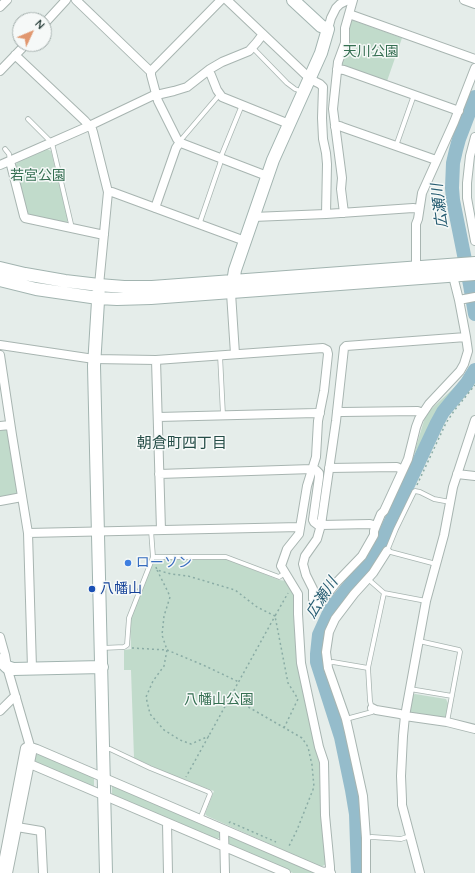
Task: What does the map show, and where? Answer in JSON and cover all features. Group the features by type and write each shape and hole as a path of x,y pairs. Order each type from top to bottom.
{"street":[{"path":"0,7 7,0"},
{"path":"52,15 66,0"},
{"path":"76,0 151,72 158,101 177,139 180,142 267,176"},
{"path":"151,72 221,0"},
{"path":"227,0 310,78 322,85 322,139 327,164 326,214"},
{"path":"293,0 321,26 328,29"},
{"path":"235,354 232,287 235,270 273,160 321,53 333,13 339,2 348,0"},
{"path":"344,213 341,189 342,178 333,109 339,57 345,43 345,31 353,0"},
{"path":"464,0 475,4"},
{"path":"349,14 475,59"},
{"path":"0,165 89,126 152,96 187,87 222,62 249,51 263,34"},
{"path":"0,71 18,52"},
{"path":"15,55 89,126 93,132 108,192 94,359 106,873"},
{"path":"416,267 416,224 422,193 459,111 475,68"},
{"path":"337,69 344,70 459,111"},
{"path":"208,71 222,96 289,124"},
{"path":"335,127 340,126 436,160"},
{"path":"475,137 467,177 471,189 467,198 473,221 475,242"},
{"path":"155,208 176,148 180,142"},
{"path":"10,161 25,218 104,235"},
{"path":"108,192 112,192 245,242"},
{"path":"253,217 413,208 420,209"},
{"path":"0,280 36,289 98,298 117,299 151,298 232,287 416,267 457,272"},
{"path":"0,268 47,278 124,287 232,287 457,272 475,267"},
{"path":"457,272 468,351 464,364 460,371 422,413 416,427 403,470 384,511 381,514 374,531 374,535 362,556 336,583 321,602 318,604 315,603 313,601 313,589 306,575 303,564 305,556 318,539 321,525 344,348 346,346 466,337"},
{"path":"461,299 475,297"},
{"path":"0,345 94,359 156,360 325,348 328,354 324,391 318,421 317,454 307,486 299,534 287,549 281,568 298,594 299,640 303,673 319,747 324,762 330,867 330,872 323,872 28,746 25,748 1,873"},
{"path":"0,356 28,533 32,668"},
{"path":"156,360 161,530"},
{"path":"337,411 418,411 422,413"},
{"path":"158,417 320,413"},
{"path":"420,873 402,805 401,776 405,716 426,601 444,535 457,474 472,437 475,420"},
{"path":"0,426 10,425"},
{"path":"329,468 397,467 403,470"},
{"path":"159,474 312,469 318,471 319,477 313,520 316,524 370,524 376,526"},
{"path":"457,474 475,476"},
{"path":"0,501 22,497"},
{"path":"28,533 300,527"},
{"path":"366,873 366,838 363,796 346,719 327,664 327,639 335,619 378,566 387,551"},
{"path":"0,637 4,664 16,697 32,753 8,873"},
{"path":"4,664 13,669 102,667"},
{"path":"0,711 13,698 16,697"},
{"path":"372,708 405,716 475,728"},
{"path":"30,764 283,872"},
{"path":"167,823 168,873"},
{"path":"17,827 42,832 43,873"},
{"path":"224,830 225,873"}],"lane":[{"path":"252,47 287,83 303,93"},
{"path":"180,142 220,94"},
{"path":"396,146 414,95"},
{"path":"199,224 222,154 242,105"},
{"path":"28,119 52,142 71,228"},
{"path":"5,149 9,154 10,161"},
{"path":"220,356 223,415"},
{"path":"436,564 387,551 414,492 420,492 434,499 451,502"},
{"path":"101,648 126,646 128,643 129,618 152,557 151,530"},
{"path":"152,557 226,556 279,577 285,573"},
{"path":"368,579 384,593 426,601"},
{"path":"346,719 372,712 368,668 384,593"},
{"path":"418,641 459,650 460,652 447,722"},
{"path":"327,664 333,662 368,668"},
{"path":"410,689 452,696"},
{"path":"103,749 110,749 150,768 209,792 210,794 200,819"},
{"path":"366,838 401,839 410,836"}],"path":[{"path":"416,491 416,487 446,423 475,385"},
{"path":"152,557 170,597 164,616 162,635 167,650 164,666 153,681 146,697 150,714 164,730 180,740 191,744 209,736"},
{"path":"157,570 171,574 188,576 235,590 257,607 275,616"},
{"path":"184,782 293,585"},
{"path":"275,616 288,683 298,699 284,728"},
{"path":"126,646 133,648 167,650 239,682"},
{"path":"230,697 302,738 308,747 312,765 314,787 289,848 282,845"},
{"path":"224,830 230,822 276,842"}],"green space":[{"name":"天川公園","path":"352,20 402,38 386,84 341,68 340,64 349,22"},
{"name":"若宮公園","path":"47,149 51,151 68,220 67,222 31,217 27,213 15,167 17,162"},
{"path":"457,385 432,422 413,457 426,414"},
{"path":"9,427 19,495 0,498 0,428"},
{"name":"八幡山公園","path":"226,559 279,580 287,581 296,594 298,657 321,760 326,864 321,867 207,816 205,814 214,791 174,776 134,758 131,670 124,670 124,650 131,649 130,619 153,561"},
{"path":"415,694 446,699 448,703 446,718 410,714 411,696"},
{"path":"39,754 94,777 94,788 37,763 34,760 36,755"},
{"path":"112,785 217,830 220,832 220,837 216,840 112,795"},
{"path":"228,836 316,873 293,873 232,847 227,843 226,838"}],"waterway":[{"name":"広瀬川","path":"475,97 456,150 453,163 452,188 475,314"},
{"name":"広瀬川","path":"358,873 356,814 341,737 317,662 319,635 333,606 369,565 375,555 437,423 443,412 467,383 475,370"}],"place":[{"name":"ローソン","path":"128,563"},
{"name":"八幡山","path":"92,589"}],"district":[{"name":"朝倉町四丁目","path":"182,443"}]}
